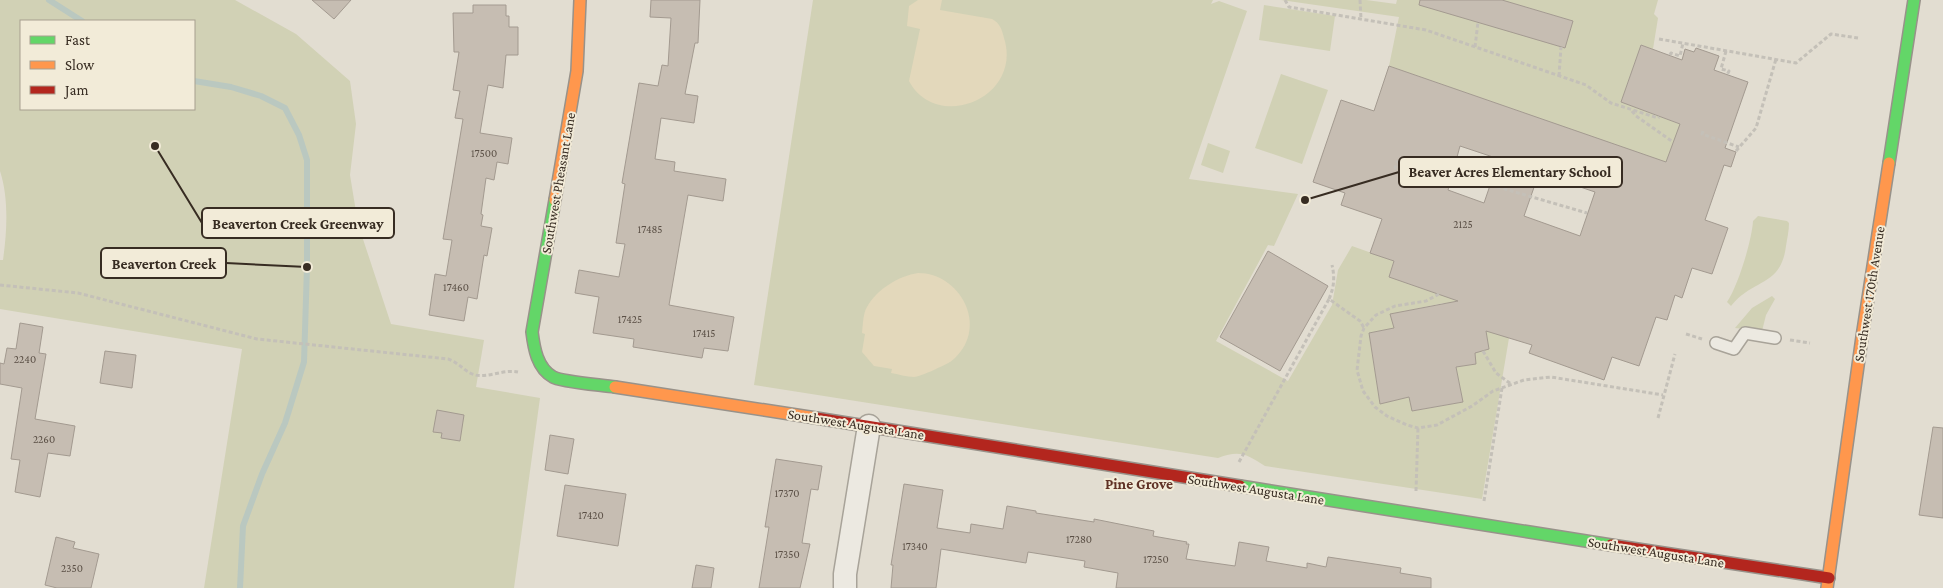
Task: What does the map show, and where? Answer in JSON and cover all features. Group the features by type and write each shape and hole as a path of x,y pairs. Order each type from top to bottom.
{"street":[{"name":"Southwest Pheasant Lane","path":"540,365 534,350 532,332 577,71 580,0"},
{"name":"Southwest 170th Avenue","path":"1828,583 1862,337 1914,0"},
{"name":"Southwest Augusta Lane","path":"540,365 554,378 869,426 1658,553 1828,583"},
{"path":"845,588 845,574 869,426"}],"lane":[{"path":"1716,344 1734,349 1745,333 1775,338"}],"path":[{"path":"1285,0 1289,7 1426,30 1586,85 1611,103 1659,117"},
{"path":"1360,0 1361,19"},
{"path":"1475,47 1478,22"},
{"path":"1659,39 1796,63 1831,34 1858,38"},
{"path":"1670,55 1670,53 1680,56 1683,43"},
{"path":"1559,76 1561,47"},
{"path":"1726,51 1721,69 1729,71 1727,75"},
{"path":"1736,151 1756,128 1776,59"},
{"path":"1632,110 1636,116 1673,142"},
{"path":"1703,131 1702,134 1739,147"},
{"path":"1466,178 1491,166 1496,158"},
{"path":"1394,168 1397,162 1466,178 1587,213"},
{"path":"1405,175 1408,165"},
{"path":"1237,466 1330,299 1334,288 1335,275 1332,264"},
{"path":"0,285 78,293 257,339 448,359 475,375 483,376 507,371 518,372"},
{"path":"1439,294 1426,302 1395,306 1376,315 1364,328 1358,347 1358,370 1363,391 1375,407 1387,416 1418,428 1437,425 1450,420 1493,391 1524,380 1551,377 1663,395"},
{"path":"1330,299 1360,321 1364,328"},
{"path":"1483,351 1496,373 1512,384"},
{"path":"1658,418 1675,354"},
{"path":"1483,506 1502,388"},
{"path":"1416,497 1415,467 1418,428"}],"green space":[{"path":"0,0 235,0 296,34 350,81 356,124 350,175 358,224 391,324 484,340 476,387 540,398 514,588 204,588 242,349 0,309 0,260 3,260 6,215 0,171"},
{"path":"813,0 1213,0 1211,4 1219,1 1247,11 1189,179 1298,194 1274,246 1268,245 1216,341 1288,381 1332,305 1338,270 1352,246 1394,261 1389,277 1443,295 1449,280 1465,304 1444,303 1391,314 1394,328 1369,333 1380,404 1409,397 1413,411 1463,402 1456,367 1476,364 1475,352 1489,349 1482,307 1509,338 1482,499 1265,466 1243,454 1232,454 1218,458 754,385"},
{"path":"1281,0 1366,0 1396,4 1397,0 1420,0 1419,5 1481,22 1487,0 1658,0 1654,14 1658,18 1653,49 1641,45 1621,102 1682,125 1670,151 1671,164 1389,66 1399,17","holes":["1513,3 1573,21 1565,48 1505,30"]},
{"path":"1264,5 1335,16 1330,51 1259,40"},
{"path":"1281,74 1328,90 1302,164 1255,148"},
{"path":"1208,143 1230,151 1223,173 1201,165"},
{"path":"1758,216 1787,221 1789,223 1783,259 1772,276 1739,297 1731,306 1727,302 1744,263 1753,221"},
{"path":"1772,296 1775,299 1766,315 1762,331 1735,328 1752,308"}],"sand":[{"path":"918,0 942,0 940,10 992,19 999,25 1004,38 1007,59 1001,77 990,92 974,102 956,106 938,105 922,97 909,81 920,29 907,26 909,6"},
{"path":"918,273 933,275 957,291 965,304 969,317 969,331 965,345 953,360 925,374 911,377 891,373 892,369 874,366 862,352 865,334 862,333 863,319 871,300 889,284 903,277"}],"building":[{"path":"312,0 351,0 334,19"},
{"path":"651,0 700,0 698,43 695,43 685,94 698,96 694,123 661,118 655,159 675,162 674,171 726,179 723,201 688,195 669,305 734,317 728,351 704,348 702,358 633,347 634,339 593,333 599,297 575,293 579,270 619,277 625,244 616,243 625,184 622,183 639,83 658,86 662,65 668,66 671,18 650,17"},
{"path":"1420,0 1502,0 1573,21 1565,48 1419,5"},
{"path":"473,5 506,5 509,27 518,27 518,55 506,55 503,88 488,85 480,133 512,138 508,164 497,162 494,180 486,178 481,226 492,228 487,256 484,255 477,299 468,297 464,321 429,315 435,274 446,276 452,240 443,239 463,119 455,118 460,91 453,90 459,52 454,52 453,13 473,13"},
{"path":"1641,45 1682,60 1685,49 1694,52 1696,48 1719,56 1714,70 1748,82 1725,148 1736,152 1731,167 1724,165 1705,220 1728,228 1712,274 1692,268 1682,298 1675,295 1667,320 1656,317 1639,366 1612,357 1604,380 1529,353 1532,345 1486,331 1489,349 1475,353 1476,364 1456,367 1463,402 1412,411 1409,397 1380,404 1369,333 1394,328 1390,314 1458,301 1389,277 1394,261 1370,253 1382,219 1341,205 1345,193 1313,182 1341,100 1374,111 1389,66 1666,162 1680,124 1621,102","holes":["1460,146 1499,159 1484,203 1448,190","1539,173 1595,192 1580,236 1524,216"]},
{"path":"1268,251 1328,286 1280,371 1220,337"},
{"path":"20,323 43,327 39,353 46,354 35,419 75,426 70,456 48,453 40,497 15,492 20,460 11,459 22,388 0,384 0,363 4,364 7,348 16,349"},
{"path":"105,351 136,355 132,388 100,383"},
{"path":"437,410 464,415 460,441 441,438 442,433 433,432"},
{"path":"1933,427 1943,428 1943,518 1919,515"},
{"path":"550,435 574,439 568,474 545,470"},
{"path":"776,459 822,466 818,490 811,489 802,543 810,544 800,588 759,588 769,527 765,527"},
{"path":"904,484 943,490 937,528 970,533 971,524 1003,529 1007,506 1036,511 1036,513 1094,522 1094,519 1154,531 1153,536 1187,542 1186,544 1189,544 1186,559 1235,566 1239,542 1269,547 1266,561 1307,568 1307,563 1326,567 1328,557 1401,568 1400,573 1431,578 1431,588 1116,588 1118,573 1084,567 1085,561 1028,552 1026,563 941,549 936,588 891,588 893,565 891,565"},
{"path":"565,485 626,494 618,546 557,536"},
{"path":"56,537 75,542 73,548 99,554 91,588 57,588 45,585"},
{"path":"696,565 714,568 711,588 692,588"}],"waterway":[{"path":"49,0 80,20"},
{"path":"195,81 231,87 261,96 285,108 299,135 307,160 307,267 304,362 285,423 262,474 243,526 240,588"}],"traffic: fast":[{"path":"1889,163 1914,0"},
{"path":"555,200 532,332 537,357 543,368 557,379 615,387"},
{"path":"1240,486 1611,545"}],"traffic: slow":[{"path":"555,200 577,71 580,0"},
{"path":"1827,588 1862,337 1889,163"},
{"path":"615,387 816,418"}],"traffic: jam":[{"path":"816,418 1240,486"},
{"path":"1611,545 1829,578"}],"place":[{"name":"Beaverton Creek Greenway","path":"155,146"},
{"name":"Beaver Acres Elementary School","path":"1305,200"},
{"name":"Beaverton Creek","path":"307,267"}],"district":[{"name":"Pine Grove","path":"1139,484"}]}
